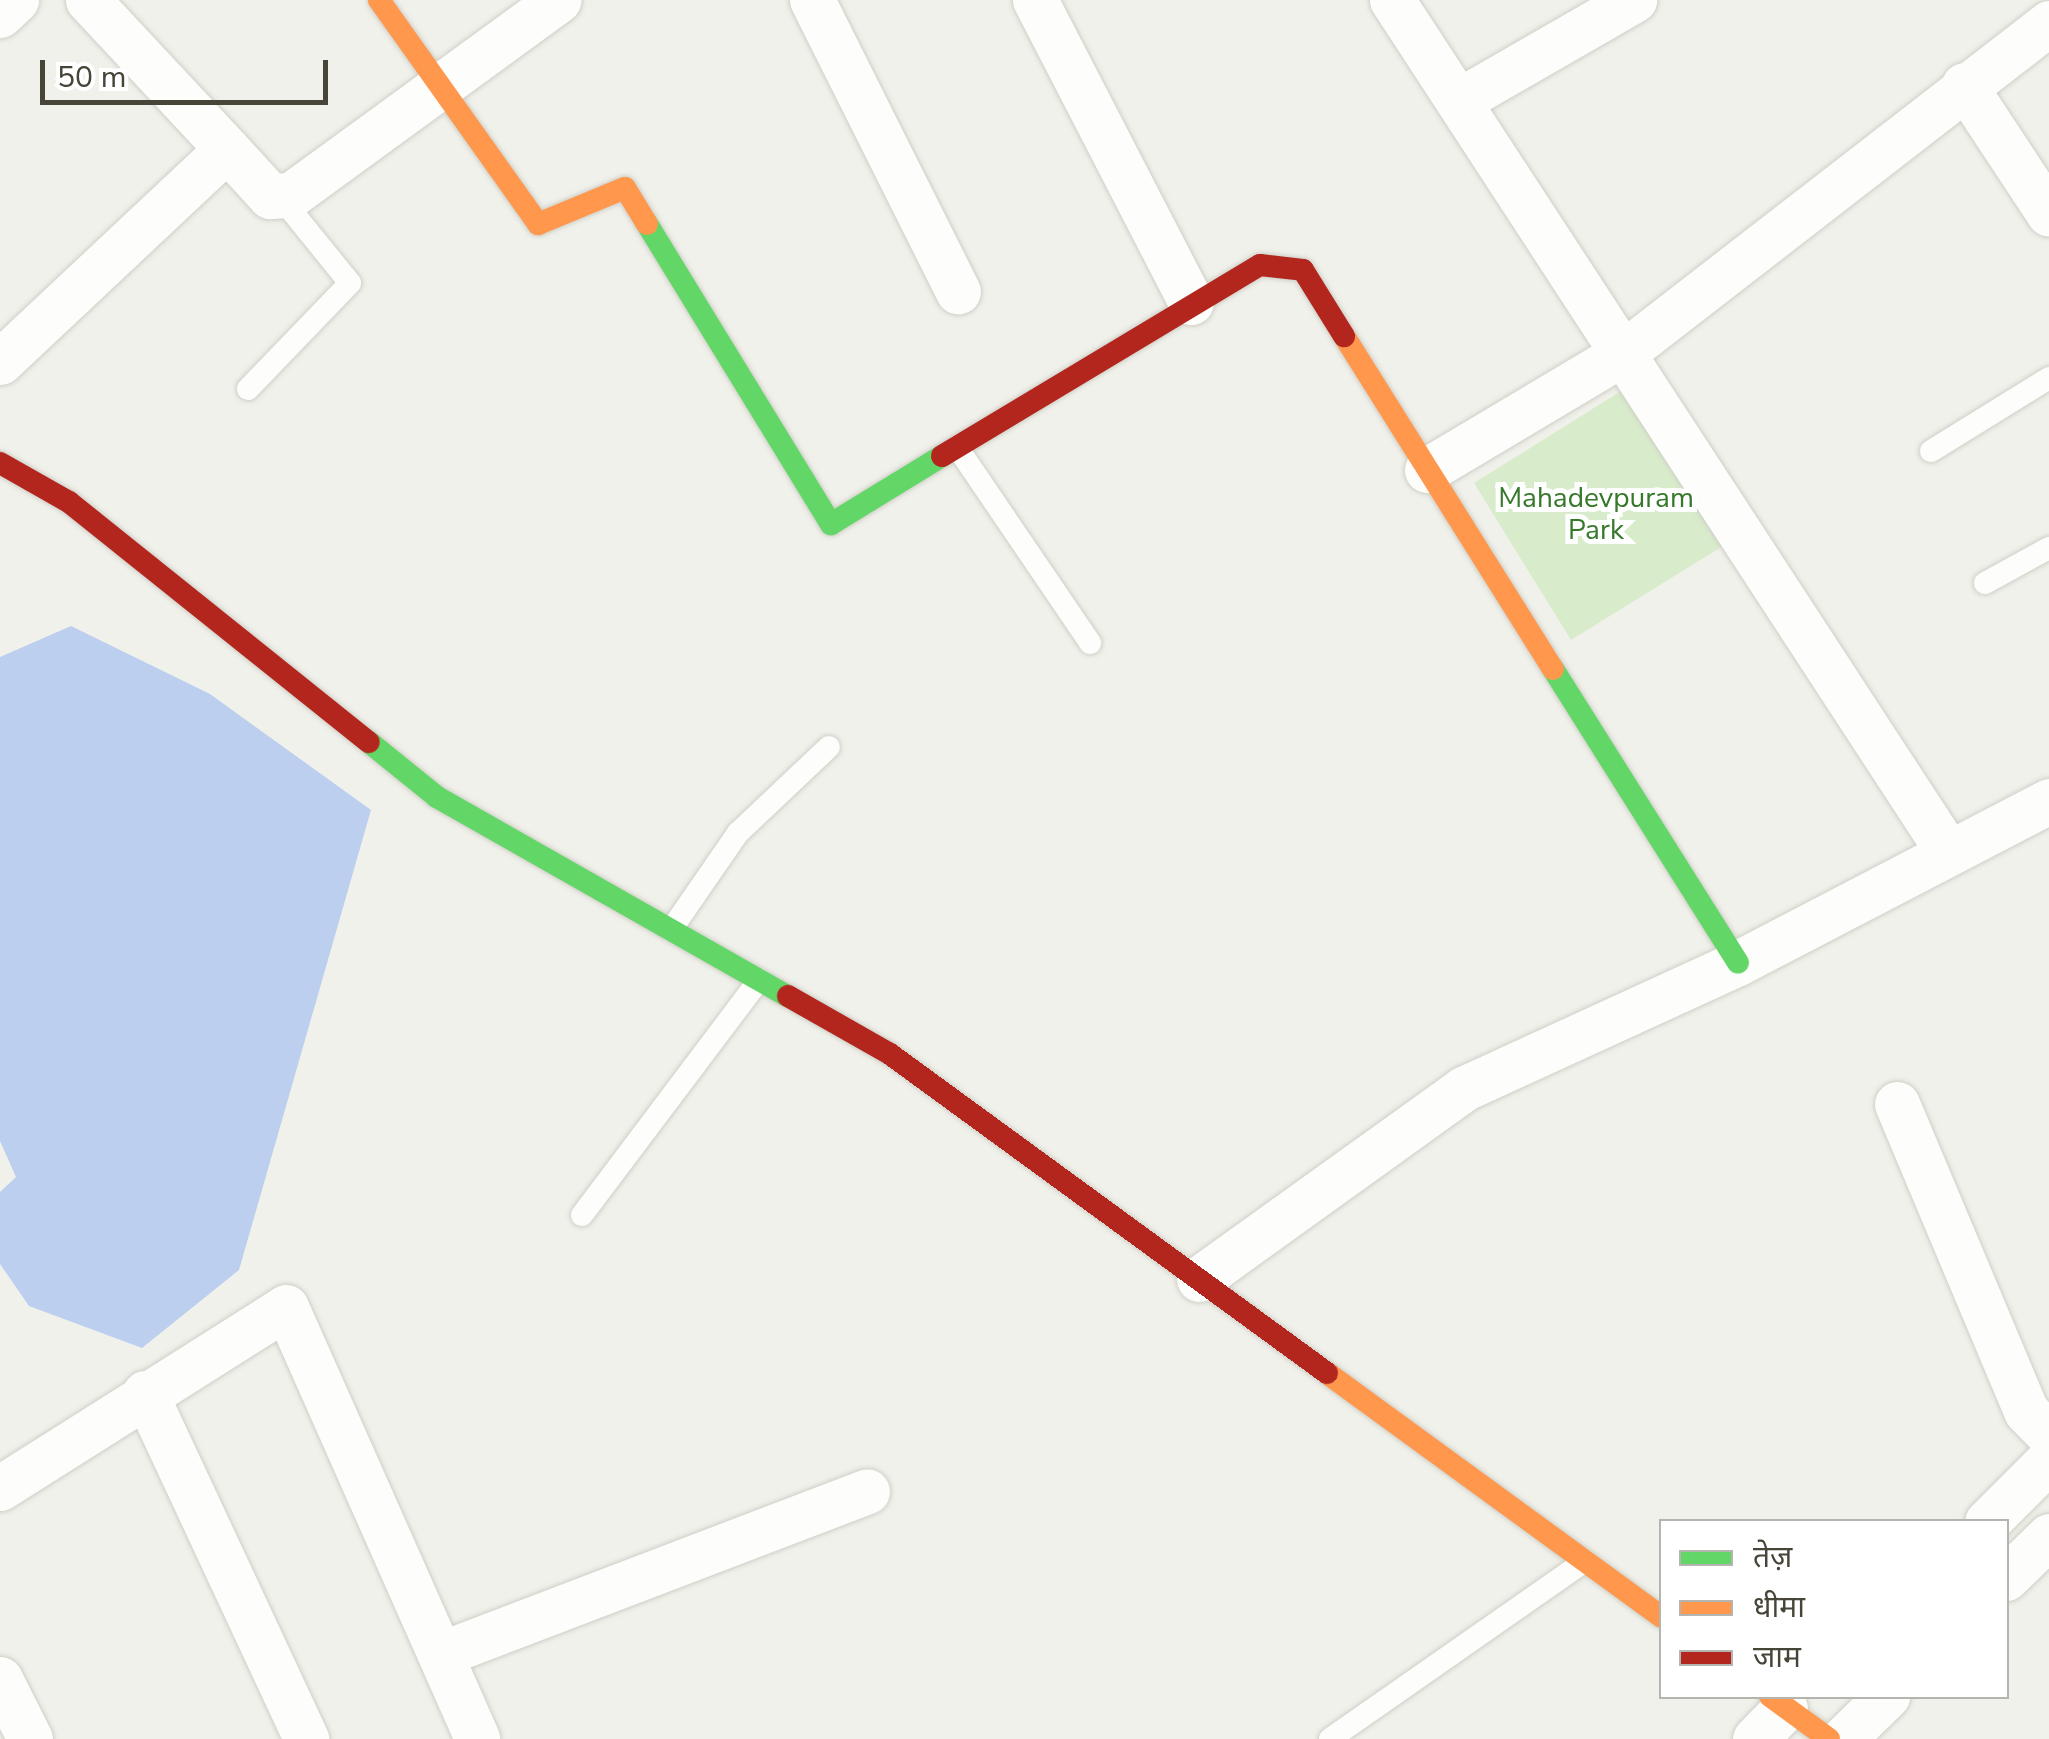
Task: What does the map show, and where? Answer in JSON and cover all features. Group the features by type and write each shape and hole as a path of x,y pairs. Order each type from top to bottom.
{"street":[{"path":"0,15 16,0"},
{"path":"88,0 227,149 282,199 558,0"},
{"path":"379,0 442,80 538,224 625,188 826,522 1191,302 1260,266 1303,270 1738,963"},
{"path":"812,0 958,292"},
{"path":"1034,0 1191,302"},
{"path":"1392,0 1948,852"},
{"path":"1460,100 1634,0"},
{"path":"1426,470 1623,354 1964,85 2049,23"},
{"path":"1964,85 2049,214"},
{"path":"0,362 227,149"},
{"path":"0,462 69,502 437,798 890,1054 1659,1615"},
{"path":"1198,1279 1463,1089 1738,963 2049,800"},
{"path":"1897,1104 2026,1411 2049,1435"},
{"path":"0,1488 145,1393 291,1310 478,1739"},
{"path":"145,1393 306,1739"},
{"path":"1989,1519 2049,1460"},
{"path":"441,1654 867,1492"},
{"path":"2009,1575 2049,1536"},
{"path":"0,1679 30,1739"},
{"path":"1803,1721 1876,1699"}],"lane":[{"path":"248,389 350,283 282,199"},
{"path":"1931,451 2049,378"},
{"path":"956,445 1090,643"},
{"path":"1985,583 2049,548"},
{"path":"671,930 738,833 829,747"},
{"path":"582,1215 759,980"},
{"path":"1330,1739 1585,1561"}],"green space":[{"name":"Mahadevpuram Park","path":"1621,391 1723,546 1571,640 1474,483"}],"water":[{"path":"71,626 210,694 371,810 239,1270 142,1348 29,1306 0,1264 0,1192 16,1177 0,1141 0,657"}],"traffic: fast":[{"path":"647,224 831,524 942,456"},
{"path":"1553,669 1738,963"},
{"path":"369,742 437,797 788,996"}],"traffic: slow":[{"path":"379,0 538,224 625,188 647,224"},
{"path":"1344,336 1553,669"},
{"path":"1327,1373 1659,1615"},
{"path":"1774,1699 1829,1739"}],"traffic: jam":[{"path":"942,456 1260,265 1303,270 1344,336"},
{"path":"0,463 69,502 369,742"},
{"path":"788,996 890,1054 1327,1373"}]}
